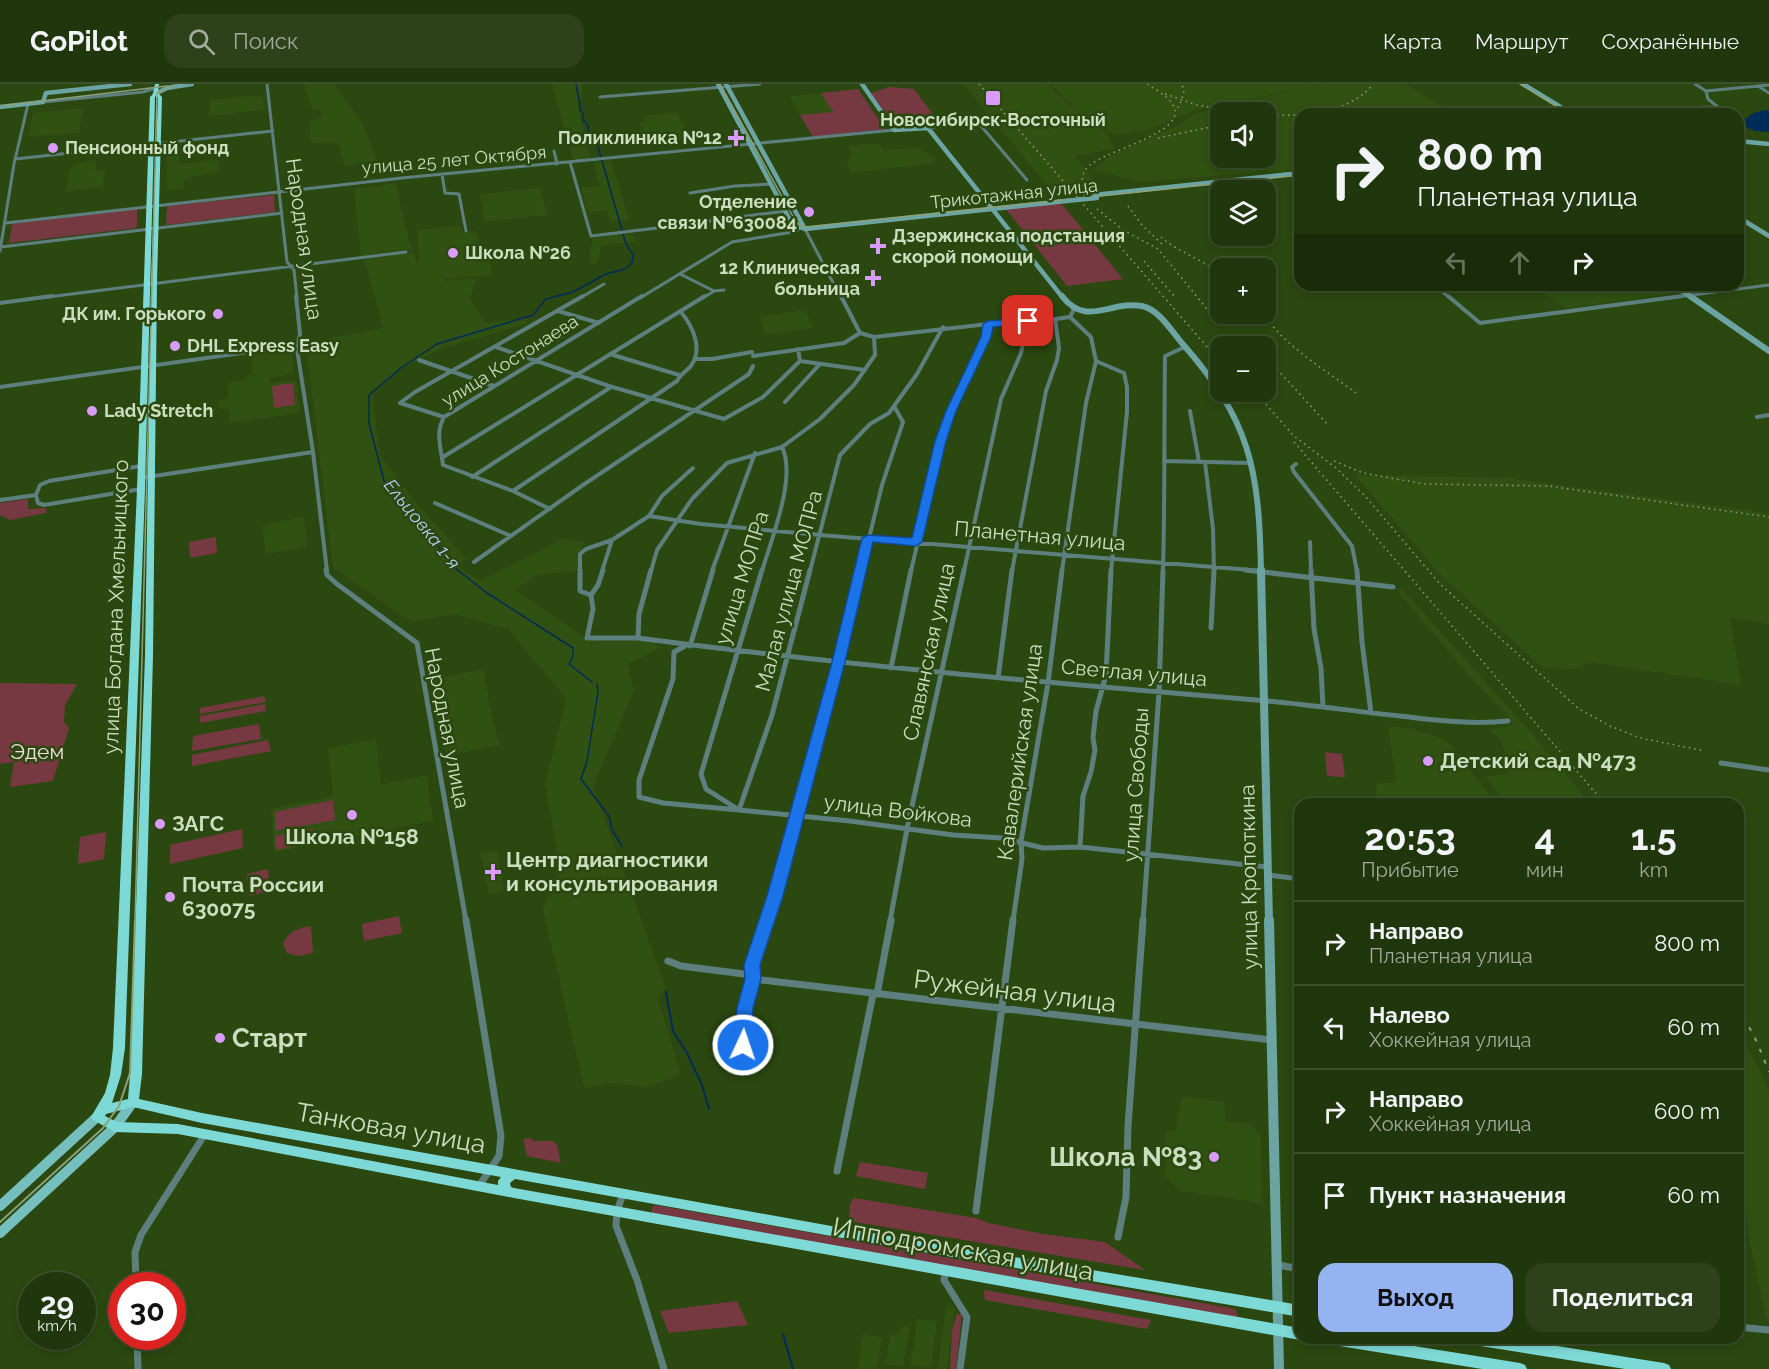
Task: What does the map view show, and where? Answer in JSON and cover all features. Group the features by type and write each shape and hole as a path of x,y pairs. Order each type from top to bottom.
{"highway":[{"name":"улица Богдана Хмельницкого","path":"100,1114 116,1073 118,1048 144,367 152,228 157,206 160,144 160,97 155,91"},
{"name":"улица Богдана Хмельницкого","path":"152,228 148,207 155,91"},
{"name":"улица Богдана Хмельницкого","path":"133,1102 136,1074 143,853 152,477 154,366 150,284"},
{"path":"115,1127 100,1114 133,1102"},
{"name":"Танковая улица","path":"133,1102 202,1118 623,1194"},
{"name":"Танковая улица","path":"115,1127 178,1129 617,1211"},
{"path":"464,1184 475,1176 473,1166"},
{"path":"505,1191 504,1181 514,1173"},
{"name":"Ипподромская улица","path":"623,1194 1294,1310"},
{"path":"645,1216 642,1210 650,1199"},
{"name":"Ипподромская улица","path":"617,1211 1294,1333"},
{"path":"1364,1344 1520,1369"},
{"path":"1506,1344 1664,1369"}],"main road":[{"path":"0,107 43,102 46,93 130,84"},
{"path":"155,91 171,86 192,84"},
{"path":"862,84 894,130"},
{"path":"1516,84 1554,108"},
{"path":"1523,84 1562,108"},
{"path":"719,86 791,221 802,225"},
{"path":"727,86 802,225"},
{"path":"928,128 1065,302 1074,309"},
{"name":"улица 25 лет Октября","path":"894,130 928,128"},
{"path":"1744,142 1769,144"},
{"name":"Трикотажная улица","path":"802,225 908,217 1294,176"},
{"path":"1744,223 1769,238"},
{"path":"1681,291 1769,351"},
{"name":"улица Кропоткина","path":"1074,309 1095,312 1131,306 1147,307 1185,347 1232,407 1251,463 1259,506 1279,1369"},
{"path":"0,1233 115,1127 133,1102"},
{"path":"0,1206 100,1114"}],"street":[{"name":"Народная улица","path":"267,84 287,262 294,270 299,319 298,345 327,575 340,587 399,627 417,644 459,878 501,1136 500,1156 490,1169"},
{"path":"600,98 760,84"},
{"path":"1695,84 1706,91 1769,85"},
{"path":"1755,85 1769,93"},
{"path":"43,102 155,91"},
{"path":"134,93 148,94 155,91"},
{"path":"1706,91 1708,99 1719,105 1716,108"},
{"path":"0,251 15,159 28,104"},
{"path":"976,120 1027,180"},
{"name":"улица 25 лет Октября","path":"928,128 976,120"},
{"name":"улица 25 лет Октября","path":"6,223 442,174 894,130"},
{"path":"15,159 273,131"},
{"path":"554,151 557,164"},
{"path":"570,162 591,236 687,226 703,221 786,212"},
{"path":"442,174 445,193 459,194 466,231"},
{"path":"690,193 735,186 771,184"},
{"path":"1,247 282,213"},
{"path":"802,225 827,267 860,333 874,338 943,327 1056,320 1070,317 1091,337 1096,361 1124,373 1127,387 1112,558 1105,687 1096,711 1093,738 1095,750 1083,796 1080,847"},
{"name":"Трикотажная улица","path":"732,242 793,232 802,225"},
{"name":"улица Костонаева","path":"443,457 438,431 444,417 732,242"},
{"path":"0,303 406,252"},
{"path":"680,274 714,291"},
{"path":"444,417 400,403 451,371 604,284"},
{"path":"1744,288 1769,285"},
{"path":"550,509 513,491 443,465 443,457 680,311 714,291 724,290"},
{"path":"1441,291 1480,323 1725,291"},
{"path":"1070,317 1074,309"},
{"path":"558,311 598,323"},
{"path":"513,491 677,381 679,375 689,368 697,356 696,344 687,320 680,311"},
{"path":"998,678 1015,551 1046,391 1059,348 1056,320"},
{"name":"Славянская улица","path":"837,1171 907,829 941,673 956,617 1001,399 1021,352 1028,321"},
{"path":"891,668 916,542 941,441 951,411 986,337 988,324"},
{"name":"Малая улица МОПРа","path":"740,807 761,752 789,656 840,455 845,447 856,441 870,424 889,413 917,374 943,327"},
{"path":"695,359 712,359 844,343 860,333"},
{"path":"638,638 639,614 647,578 657,550 692,499 727,463 782,447 820,419 865,370 875,355 874,338"},
{"path":"0,387 298,345"},
{"path":"496,347 611,387 727,419 763,397 800,361"},
{"name":"улица Свободы","path":"1118,1237 1122,1225 1126,1190 1128,1126 1159,692 1166,482 1164,461 1165,356 1185,347"},
{"path":"798,349 800,361"},
{"path":"610,354 679,375"},
{"path":"419,360 494,386"},
{"path":"800,361 865,370"},
{"name":"Кавалерийская улица","path":"976,1211 1022,859 1021,841 1048,683 1050,652 1086,403 1096,361"},
{"path":"785,402 820,364"},
{"path":"474,562 583,485 749,374 753,366"},
{"path":"472,477 611,387"},
{"path":"742,1063 745,1008 752,977 752,965 775,896 838,662 882,485 903,422 894,406"},
{"path":"1190,411 1202,462 1213,529 1211,628"},
{"path":"889,413 899,414"},
{"path":"1757,417 1769,415"},
{"name":"улица МОПРа","path":"740,807 706,789 701,774 783,500 786,471 782,447"},
{"path":"141,466 50,481 40,485 36,495 38,503 44,505 101,499 141,484 152,477 313,452"},
{"path":"688,646 727,526 755,453"},
{"path":"1164,461 1251,463"},
{"path":"1296,464 1292,467 1294,472 1352,546 1358,582 1371,713"},
{"path":"612,540 598,585 591,595 580,591 580,554 586,549 612,540 648,516 662,496 693,468"},
{"path":"0,500 36,495"},
{"path":"435,503 511,536"},
{"name":"Планетная улица","path":"648,516 774,531 1261,571 1393,587"},
{"path":"1310,542 1314,629 1321,668 1323,708"},
{"name":"Светлая улица","path":"591,595 593,609 586,638 638,638 688,646 941,673 1264,701 1458,721 1508,722"},
{"name":"улица Войкова","path":"688,646 674,652 673,679 639,780 639,796 663,803 740,807 796,816 1021,841 1043,848 1080,847 1147,854 1268,871 1294,878"},
{"path":"1721,763 1769,770"},
{"name":"Ружейная улица","path":"668,961 681,966 875,994 1272,1040"},
{"path":"136,1272 135,1252 141,1235 205,1134"},
{"path":"479,1186 490,1169"},
{"path":"623,1194 617,1211 616,1226 637,1280 664,1369"},
{"path":"1278,1265 1294,1268"},
{"path":"946,1269 944,1281 967,1317 960,1369"},
{"path":"1744,1328 1769,1330"},
{"path":"137,1350 138,1369"}],"shaded area":[{"path":"304,84 334,84 363,124 377,161 344,166 338,142 311,143 309,121 322,117 320,110 312,110"},
{"path":"552,84 582,84 583,97 577,103 591,158 573,160"},
{"path":"963,84 1047,84 1086,120 1051,84 1318,84 1309,89 1321,84 1404,84 1446,108 1294,108 1294,169 1139,182 1093,169 1111,155 1180,124 1194,114 1210,110 1210,168 1276,168 1276,102 1245,102 1292,91 1236,102 1210,102 1210,107 1195,110 1147,130 1115,135 1089,121 1108,134 1114,149 1074,156 1101,189 1055,195"},
{"path":"821,93 834,112 800,115 790,96"},
{"path":"258,95 263,97 264,110 209,116 210,100"},
{"path":"83,108 79,133 28,137 33,113"},
{"path":"677,113 692,140 643,145 636,131 644,130 637,122 646,121 644,116"},
{"path":"879,143 884,151 917,147 937,160 929,164 851,173 846,164 852,154 848,146"},
{"path":"179,155 179,164 218,160 219,172 190,177 184,180 184,188 167,190 167,156"},
{"path":"96,160 95,171 105,170 103,187 66,192 70,167 73,167 74,163"},
{"path":"611,160 630,221 610,222 607,210 588,212 581,188 599,186 593,162"},
{"path":"396,183 411,249 361,256 354,189"},
{"path":"540,188 547,215 484,222 480,194"},
{"path":"461,226 463,232 475,231 484,252 489,254 492,275 443,279 446,281 476,278 470,299 486,323 527,318 527,324 440,349 406,366 372,391 380,455 417,504 466,558 457,566 480,581 562,539 583,542 578,571 536,575 516,590 590,641 654,641 661,648 628,664 634,690 593,787 666,988 658,1000 681,1074 647,1087 609,1083 584,1088 543,909 560,869 545,785 566,699 508,629 454,614 412,622 333,568 306,343 383,328 364,259 413,253 419,265 417,230"},
{"path":"632,234 636,241 601,246 598,264 589,265 592,238"},
{"path":"1541,291 1674,291 1677,293 1565,308"},
{"path":"805,310 813,328 765,335 760,316"},
{"path":"292,348 294,374 269,378 269,383 296,380 300,413 230,423 229,410 218,408 218,402 228,398 228,383 247,380 247,376 253,374 252,354"},
{"path":"1355,475 1507,478 1769,513 1769,624 1730,618 1741,685 1590,662 1575,669 1543,668 1440,574"},
{"path":"304,517 307,547 266,554 262,525"},
{"path":"1396,589 1402,589 1535,737 1585,798 1500,798 1486,776 1510,774 1501,740 1490,730 1515,724 1472,679"},
{"path":"484,669 490,708 500,745 446,756 432,679"},
{"name":"Детский сад №473","path":"1388,726 1410,728 1445,739 1492,798 1377,798 1376,784 1396,782"},
{"name":"Школа №158","path":"376,739 381,785 427,775 433,821 274,852 271,809 333,796 328,748"},
{"name":"Центр диагностики и консультирования","path":"497,850 504,891 489,895 481,853"},
{"path":"1744,1040 1769,1092 1769,1321 1767,1321 1748,1234 1744,1177"},
{"name":"Школа №83","path":"1184,1097 1224,1102 1226,1122 1250,1124 1261,1137 1262,1203 1181,1191 1165,1177 1166,1132 1176,1131 1180,1103"},
{"path":"946,1306 955,1307 947,1369 938,1369"},
{"path":"917,1319 937,1321 931,1367 911,1365"},
{"path":"901,1326 910,1328 903,1366 886,1364 890,1334 898,1335"},
{"path":"863,1334 882,1337 877,1369 858,1369"}],"green space":[{"path":"889,87 914,89 941,125 897,129 871,93"},
{"path":"858,89 885,129 813,137 800,115 833,112 821,93"},
{"path":"274,195 275,212 166,225 167,206"},
{"path":"1061,203 1123,279 1067,286 1006,209"},
{"path":"137,209 137,228 9,243 12,224"},
{"path":"293,383 295,405 274,408 272,386"},
{"path":"28,499 28,509 46,508 46,513 10,520 0,515 0,503"},
{"path":"216,537 217,553 190,558 189,542"},
{"name":"Эдем","path":"0,683 77,684 65,705 64,722 69,728 53,781 10,787 14,762 0,764"},
{"path":"264,696 266,702 200,714 200,708"},
{"path":"265,704 266,711 200,723 200,716"},
{"path":"259,724 261,739 192,751 193,736"},
{"path":"268,740 271,751 192,766 192,755"},
{"path":"1325,752 1342,754 1345,777 1327,776"},
{"path":"333,800 335,820 275,831 275,812"},
{"path":"242,829 243,848 170,864 170,845"},
{"path":"314,829 315,842 276,850 275,836"},
{"path":"106,832 104,859 78,864 80,837"},
{"path":"268,869 270,891 249,896 247,874"},
{"path":"399,916 402,933 364,941 362,924"},
{"path":"311,926 313,953 298,956 287,953 283,944 288,936 298,929"},
{"path":"532,1138 533,1141 553,1141 557,1145 561,1163 527,1156 523,1139"},
{"path":"860,1162 928,1173 925,1189 856,1176"},
{"path":"854,1198 976,1218 989,1223 1043,1234 1105,1242 1145,1270 849,1221 850,1204"},
{"path":"655,1205 1235,1309 1238,1316 1234,1318 652,1214 652,1207"},
{"path":"984,1290 1151,1320 1147,1329 985,1300"},
{"path":"737,1301 748,1325 669,1333 660,1311"},
{"path":"957,1314 962,1314 956,1369 950,1369 952,1330"}],"water":[{"path":"1764,110 1769,111 1769,132 1755,131 1744,126 1744,119"}],"waterway":[{"name":"Ельцовка 1-я","path":"576,84 580,110 584,114 582,119 588,125 589,138 596,140 626,244 633,255 632,263 625,269 606,274 573,292 546,299 533,315 437,344 401,368 369,395 369,423 384,481 416,517 454,567 487,593 573,648 573,656 569,664 592,682"},
{"name":"Ельцовка 1-я","path":"597,684 598,692 587,761 581,779 609,816 612,830 622,846"},
{"name":"Ельцовка 1-я","path":"666,992 673,1031 687,1053 702,1085 709,1109"},
{"name":"Ельцовка 1-я","path":"783,1334 793,1369"}],"tram line":[{"path":"720,84 796,222 805,227 1294,176"},
{"path":"1520,84 1559,108"},
{"path":"135,921 157,93 174,85"},
{"path":"0,106 167,86"},
{"path":"0,1222 103,1128 119,1106 130,1073 135,920"}],"railway":[{"path":"979,84 1210,350"},
{"path":"1084,196 1082,179 1086,169 1094,162 1157,133 1169,125 1175,115 1171,101 1147,84"},
{"path":"1181,100 1184,93 1182,84"},
{"path":"1335,108 1348,103 1371,87"},
{"path":"1165,94 1181,100"},
{"path":"1178,108 1181,100"},
{"path":"1181,100 1210,107"},
{"path":"1276,115 1294,115"},
{"path":"1158,138 1210,127"},
{"path":"1128,206 1142,225 1164,246"},
{"path":"1097,209 1123,230 1158,249 1207,309"},
{"path":"1161,237 1210,267"},
{"path":"1144,261 1175,297"},
{"path":"1270,324 1294,347 1356,393"},
{"path":"1276,368 1327,424"},
{"path":"1264,402 1294,436 1336,468 1366,497 1440,584 1579,709 1610,726 1640,738 1705,751"},
{"path":"1294,442 1600,798"},
{"path":"1334,461 1363,473 1424,484 1548,486 1769,517"},
{"path":"1744,1017 1769,1072"}],"place":[{"name":"Новосибирск-Восточный","path":"993,98"},
{"name":"Поликлиника №12","path":"736,138"},
{"name":"Пенсионный фонд","path":"53,148"},
{"name":"Отделение связи №630084","path":"809,212"},
{"name":"Дзержинская подстанция скорой помощи","path":"878,246"},
{"name":"Школа №26","path":"453,253"},
{"name":"12 Клиническая больница","path":"873,278"},
{"name":"ДК им. Горького","path":"218,314"},
{"name":"DHL Express Easy","path":"175,346"},
{"name":"Lady Stretch","path":"92,411"},
{"name":"Детский сад №473","path":"1428,761"},
{"name":"Школа №158","path":"352,815"},
{"name":"ЗАГС","path":"160,824"},
{"name":"Центр диагностики и консультирования","path":"493,872"},
{"name":"Почта России 630075","path":"170,897"},
{"name":"Старт","path":"220,1038"},
{"name":"Школа №83","path":"1214,1157"}],"route":[{"path":"743,1045 745,1008 753,979 752,965 775,896 838,662 868,538 916,542 941,441 951,411 986,337 988,324 1028,321"}]}
